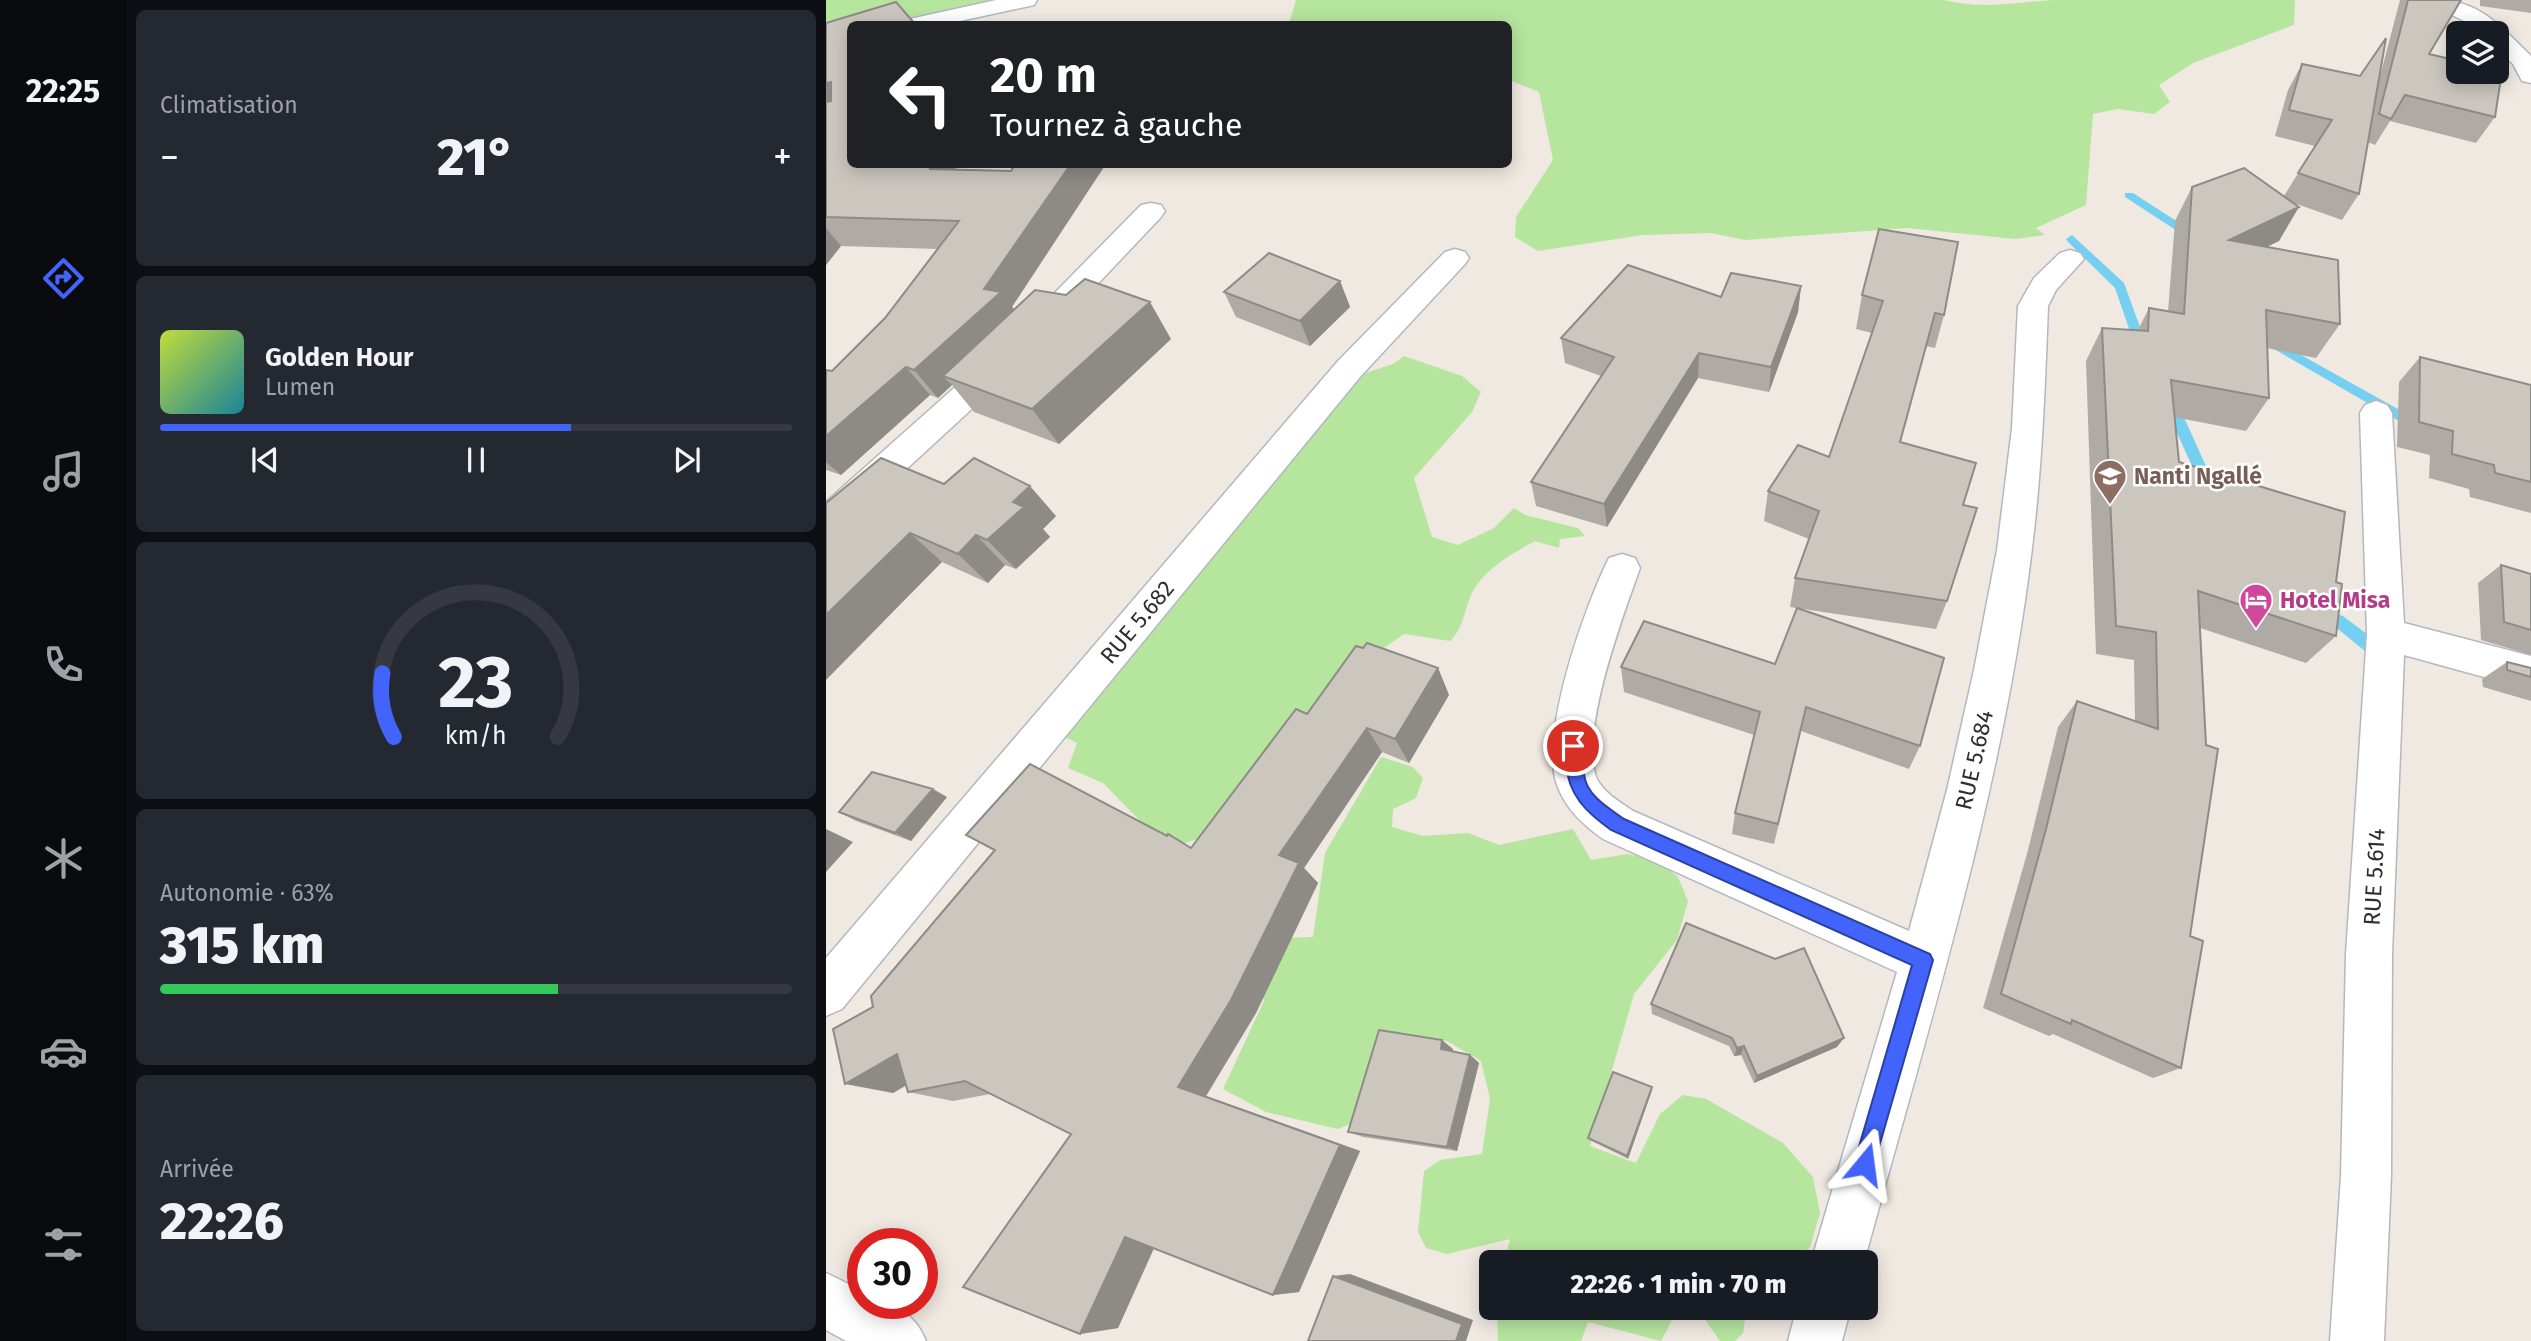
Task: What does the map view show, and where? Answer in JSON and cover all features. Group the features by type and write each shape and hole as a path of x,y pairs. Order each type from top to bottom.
{"street":[{"path":"932,21 1026,0"},
{"path":"2448,0 2448,4 2482,21"},
{"path":"2509,47 2523,61 2531,76"},
{"path":"826,522 964,399 1151,211"},
{"name":"RUE 5.682","path":"826,993 1349,369 1455,258"},
{"name":"RUE 5.684","path":"1840,1250 1947,879 1986,707 2012,564 2025,449 2033,306 2044,285 2070,259"},
{"name":"RUE 5.614","path":"2357,1341 2366,1176 2369,954 2386,634 2376,413"},
{"path":"1622,568 1587,670 1573,746 1576,781 1592,806 1618,825 1923,960"},
{"path":"2386,634 2531,673"},
{"path":"826,1300 900,1341"},
{"path":"1815,1341 1821,1320"}],"green space":[{"path":"826,0 989,0 929,14 879,21 847,21 847,25 826,27"},
{"path":"1296,0 1944,0 1986,5 2055,0 2295,0 2294,25 2193,63 2159,85 2170,102 2154,114 2118,109 2093,114 2086,205 2036,228 2045,235 2015,239 1907,228 1745,240 1711,233 1643,235 1538,251 1515,237 1516,217 1553,160 1539,92 1512,81 1512,21 1290,21"},
{"path":"1404,356 1462,376 1481,392 1472,412 1414,478 1432,537 1458,545 1494,528 1514,508 1525,515 1578,528 1585,536 1560,539 1559,548 1535,541 1496,566 1476,586 1459,628 1450,641 1404,634 1384,648 1369,647 1201,838 1182,844 1146,827 1103,783 1068,768 1077,743 1059,734 1294,447 1312,436 1337,392 1356,376 1393,364"},
{"path":"1381,757 1413,767 1423,778 1416,798 1393,809 1392,827 1423,836 1468,833 1499,845 1573,829 1591,860 1628,854 1657,860 1678,877 1688,901 1677,940 1634,994 1590,1146 1636,1163 1660,1114 1683,1095 1706,1099 1783,1143 1813,1177 1820,1213 1810,1247 1806,1250 1507,1250 1510,1239 1447,1254 1426,1248 1418,1232 1424,1171 1440,1160 1482,1154 1490,1099 1481,1061 1447,1041 1397,1039 1364,1118 1338,1129 1266,1112 1223,1089 1264,1001 1260,986 1287,938 1313,937 1325,853"},
{"path":"1497,1320 1672,1320 1661,1341 1588,1322 1581,1341 1498,1341"},
{"path":"1705,1320 1745,1320 1743,1333 1735,1341 1720,1341"}],"building":[{"path":"2408,0 2461,0 2446,21 2429,54 2446,58 2446,84 2500,84 2495,117 2405,95 2391,119 2379,114"},
{"path":"896,2 912,21 847,21 847,168 1011,171 1013,168 1068,168 984,289 1001,292 914,370 906,367 826,436 826,370 832,371 885,318 959,221 826,217 826,102 831,101 831,82 826,83 826,23"},
{"path":"2386,38 2359,194 2298,173 2332,120 2289,110 2302,64 2360,76"},
{"path":"2244,168 2299,207 2229,240 2338,260 2340,324 2266,310 2269,398 2171,380 2179,462 2345,512 2336,582 2342,584 2336,636 2198,591 2206,745 2218,749 2190,936 2203,941 2181,1068 2072,1020 2071,1024 2001,994 2046,829 2077,701 2158,729 2156,632 2116,626 2102,328 2148,331 2149,308 2184,314 2192,187"},
{"path":"1879,229 1958,242 1944,315 1935,313 1900,442 1976,463 1963,505 1977,508 1947,601 1795,578 1819,511 1768,491 1798,445 1829,457 1883,301 1862,295"},
{"path":"1269,253 1340,281 1300,321 1224,292"},
{"path":"1628,265 1721,297 1731,273 1801,286 1771,367 1699,353 1604,504 1531,482 1614,357 1561,338"},
{"path":"1085,279 1150,302 1032,409 943,376 1035,290 1066,295"},
{"path":"2420,357 2531,385 2531,482 2495,473 2494,465 2452,454 2453,431 2419,422"},
{"path":"881,458 944,484 974,458 1030,486 1013,502 1024,507 987,540 976,535 958,554 910,533 826,615 826,503"},
{"path":"2501,565 2531,574 2531,630 2504,622"},
{"path":"1797,608 1944,658 1920,746 1806,707 1778,824 1735,813 1760,712 1621,667 1644,621 1775,664"},
{"path":"1367,643 1438,668 1395,739 1367,728 1279,855 1299,863 1231,1000 1178,1087 1340,1145 1273,1295 1125,1237 1080,1334 963,1287 1071,1134 965,1081 908,1092 897,1054 845,1084 833,1029 873,1007 871,996 995,850 966,835 1030,764 1191,848 1296,709 1307,714 1356,646 1363,648"},
{"path":"2507,662 2531,668 2531,677 2507,670"},
{"path":"872,772 933,789 895,833 839,812"},
{"path":"1686,923 1775,959 1804,948 1844,1038 1757,1076 1744,1046 1737,1048 1732,1038 1651,1004"},
{"path":"1379,1030 1442,1040 1441,1049 1470,1055 1447,1147 1348,1132"},
{"path":"1613,1072 1652,1087 1627,1156 1588,1138"},
{"path":"1333,1276 1462,1324 1456,1341 1308,1341"}],"waterway":[{"path":"2129,195 2192,235"},
{"path":"2072,239 2120,286 2142,349"},
{"path":"2271,342 2416,425"},
{"path":"2169,400 2209,488"},
{"path":"2317,614 2338,620 2382,655"}],"place":[{"name":"Nanti Ngallé","path":"2110,506"},
{"name":"Hotel Misa","path":"2256,630"}],"route":[{"path":"1573,746 1576,781 1592,806 1618,825 1923,960 1865,1164"}]}
